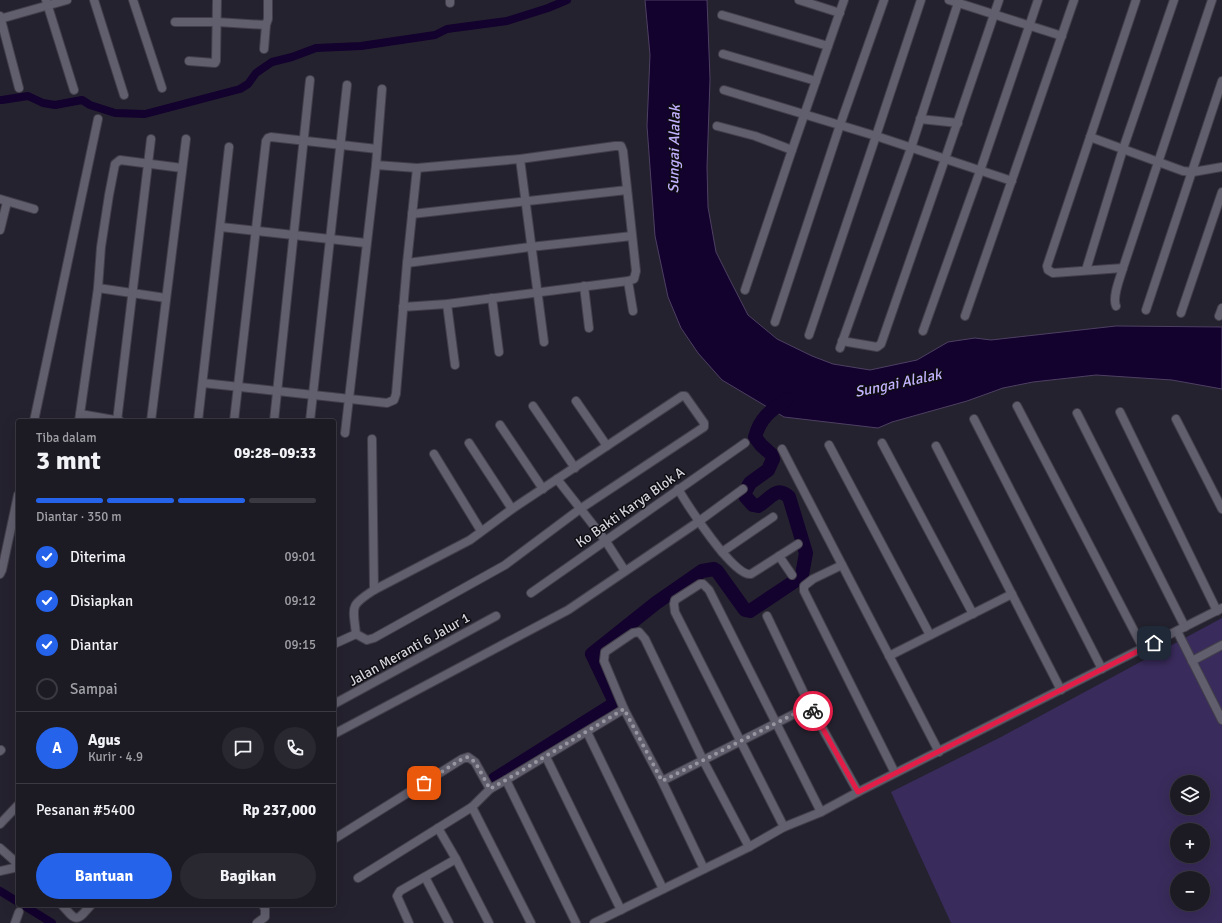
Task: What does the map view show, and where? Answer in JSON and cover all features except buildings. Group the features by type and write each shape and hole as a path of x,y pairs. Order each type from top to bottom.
{"street":[{"path":"19,88 0,18 47,3 67,0"},
{"path":"94,0 124,95"},
{"path":"133,0 162,88"},
{"path":"189,61 216,62 217,0"},
{"path":"264,50 266,25 268,19 268,0"},
{"path":"799,0 840,13"},
{"path":"745,290 844,0"},
{"path":"775,322 840,125 884,0"},
{"path":"809,335 921,0"},
{"path":"949,0 959,1 1062,36"},
{"path":"959,1 911,148 841,345 880,346 958,123 999,0"},
{"path":"923,330 980,171 1038,0"},
{"path":"965,316 1074,0"},
{"path":"1123,268 1052,273 1048,270 1047,266 1136,0"},
{"path":"1086,270 1123,149 1174,0"},
{"path":"1116,306 1115,296 1123,268 1212,0"},
{"path":"47,3 74,90"},
{"path":"722,14 828,46"},
{"path":"175,22 217,22 266,25"},
{"path":"724,54 816,81"},
{"path":"274,419 292,235 310,80"},
{"path":"1146,310 1222,81"},
{"path":"310,419 347,84"},
{"path":"345,433 376,165 382,89"},
{"path":"724,90 876,136 1012,181"},
{"path":"34,419 98,119"},
{"path":"920,119 958,123"},
{"path":"717,126 755,136 792,150"},
{"path":"234,419 266,141 271,137 377,149"},
{"path":"1090,137 1183,171 1193,172 1222,167"},
{"path":"118,419 131,292 151,138"},
{"path":"151,419 186,139"},
{"path":"376,165 417,168 520,159 619,146 622,147 623,151 636,271 634,279 447,304 403,307"},
{"path":"198,419 229,147"},
{"path":"520,159 524,202 544,342"},
{"path":"92,419 79,418 98,288 102,239 115,164 120,160 182,168"},
{"path":"203,383 387,403 394,400 396,394 417,168"},
{"path":"412,214 627,190"},
{"path":"1181,313 1222,192"},
{"path":"0,230 4,200 34,209"},
{"path":"221,227 366,243"},
{"path":"407,263 530,247 632,236"},
{"path":"628,281 633,311"},
{"path":"584,286 589,328"},
{"path":"98,288 166,298"},
{"path":"492,298 499,352"},
{"path":"447,304 455,365"},
{"path":"1219,316 1222,308"},
{"path":"683,396 685,396 705,424 704,427 580,509 505,565 374,638 367,640 356,634 353,613 356,602 374,590 470,540 512,508 683,396"},
{"path":"576,401 607,446"},
{"path":"533,406 575,468"},
{"path":"1017,406 1143,648"},
{"path":"594,923 749,847 784,827 822,812 895,773 1220,610 1120,412"},
{"path":"1077,414 1181,629 1192,661 1222,720"},
{"path":"974,419 1102,669"},
{"path":"1176,419 1222,509"},
{"path":"500,425 543,489"},
{"path":"372,439 374,590"},
{"path":"469,443 512,508"},
{"name":"Ko Bakti Karya Blok A","path":"531,593 745,443"},
{"path":"882,443 973,614"},
{"path":"829,445 930,636"},
{"path":"936,446 1061,690"},
{"path":"782,449 939,752"},
{"path":"434,454 482,531"},
{"path":"557,479 605,540 625,571"},
{"path":"678,489 698,522 722,552 730,561 747,575 751,574 798,544"},
{"path":"336,733 568,610 698,522 743,489"},
{"path":"0,574 16,504"},
{"path":"722,552 773,517"},
{"path":"779,556 792,575"},
{"path":"842,565 813,578 804,586 804,591 895,773"},
{"path":"784,827 675,612 675,600 700,584 706,585 709,590 822,812"},
{"path":"889,656 1012,594"},
{"name":"Jalan Meranti 6 Jalur 1","path":"336,703 496,616"},
{"path":"767,616 810,706 858,792"},
{"path":"704,869 662,781 624,709 604,661 604,655 609,649 633,633 638,632 645,639 703,760 749,847"},
{"path":"336,643 356,634"},
{"path":"1192,661 1222,645"},
{"path":"662,781 810,706"},
{"path":"358,878 472,807 490,789 546,757 624,709"},
{"path":"587,732 663,889"},
{"path":"336,838 462,759 468,757 475,762 490,789"},
{"path":"546,757 621,910"},
{"path":"506,780 576,923"},
{"path":"0,824 16,807"},
{"path":"472,807 531,923"},
{"path":"438,828 489,923"},
{"path":"0,848 16,863"},
{"path":"409,923 398,901 397,894 456,859"},
{"path":"0,872 16,866"},
{"path":"425,877 449,923"},
{"path":"64,907 72,917 76,918 80,917 90,907"},
{"path":"257,923 265,917 264,907"},
{"path":"15,923 19,912"}],"shaded area":[{"path":"1222,618 1222,923 951,923 891,792 1001,737"}],"water":[{"name":"Sungai Alalak","path":"645,0 707,0 710,79 707,167 708,207 716,252 748,315 777,339 812,356 833,364 870,370 917,360 948,342 975,338 991,340 1116,326 1222,327 1222,389 1172,380 1096,375 1033,382 1003,388 967,401 892,422 878,428 784,417 722,380 698,353 681,328 668,297 655,236 647,126 650,55"}],"waterway":[{"path":"0,100 28,96 43,103 55,105 82,100 90,105 115,113 145,114 240,89 248,84 256,73 272,62 292,57 316,48 361,46 435,35 447,29 507,21 548,8 567,0"},
{"path":"495,779 611,706 614,701 613,698 592,654 656,603 702,571 714,569 717,571 745,610 750,611 802,575 806,553 789,497 780,492 774,494 758,506 753,505 745,496 745,492 750,483 768,470 773,459 772,455 755,437 757,430 767,415 787,399"},
{"path":"0,891 16,901"},
{"path":"26,907 52,923"}],"way so far":[{"path":"424,783 462,759 468,757 472,758 475,762 490,789 624,709 662,781 810,706 813,711"}],"route":[{"path":"813,711 858,792 1154,643"}]}
